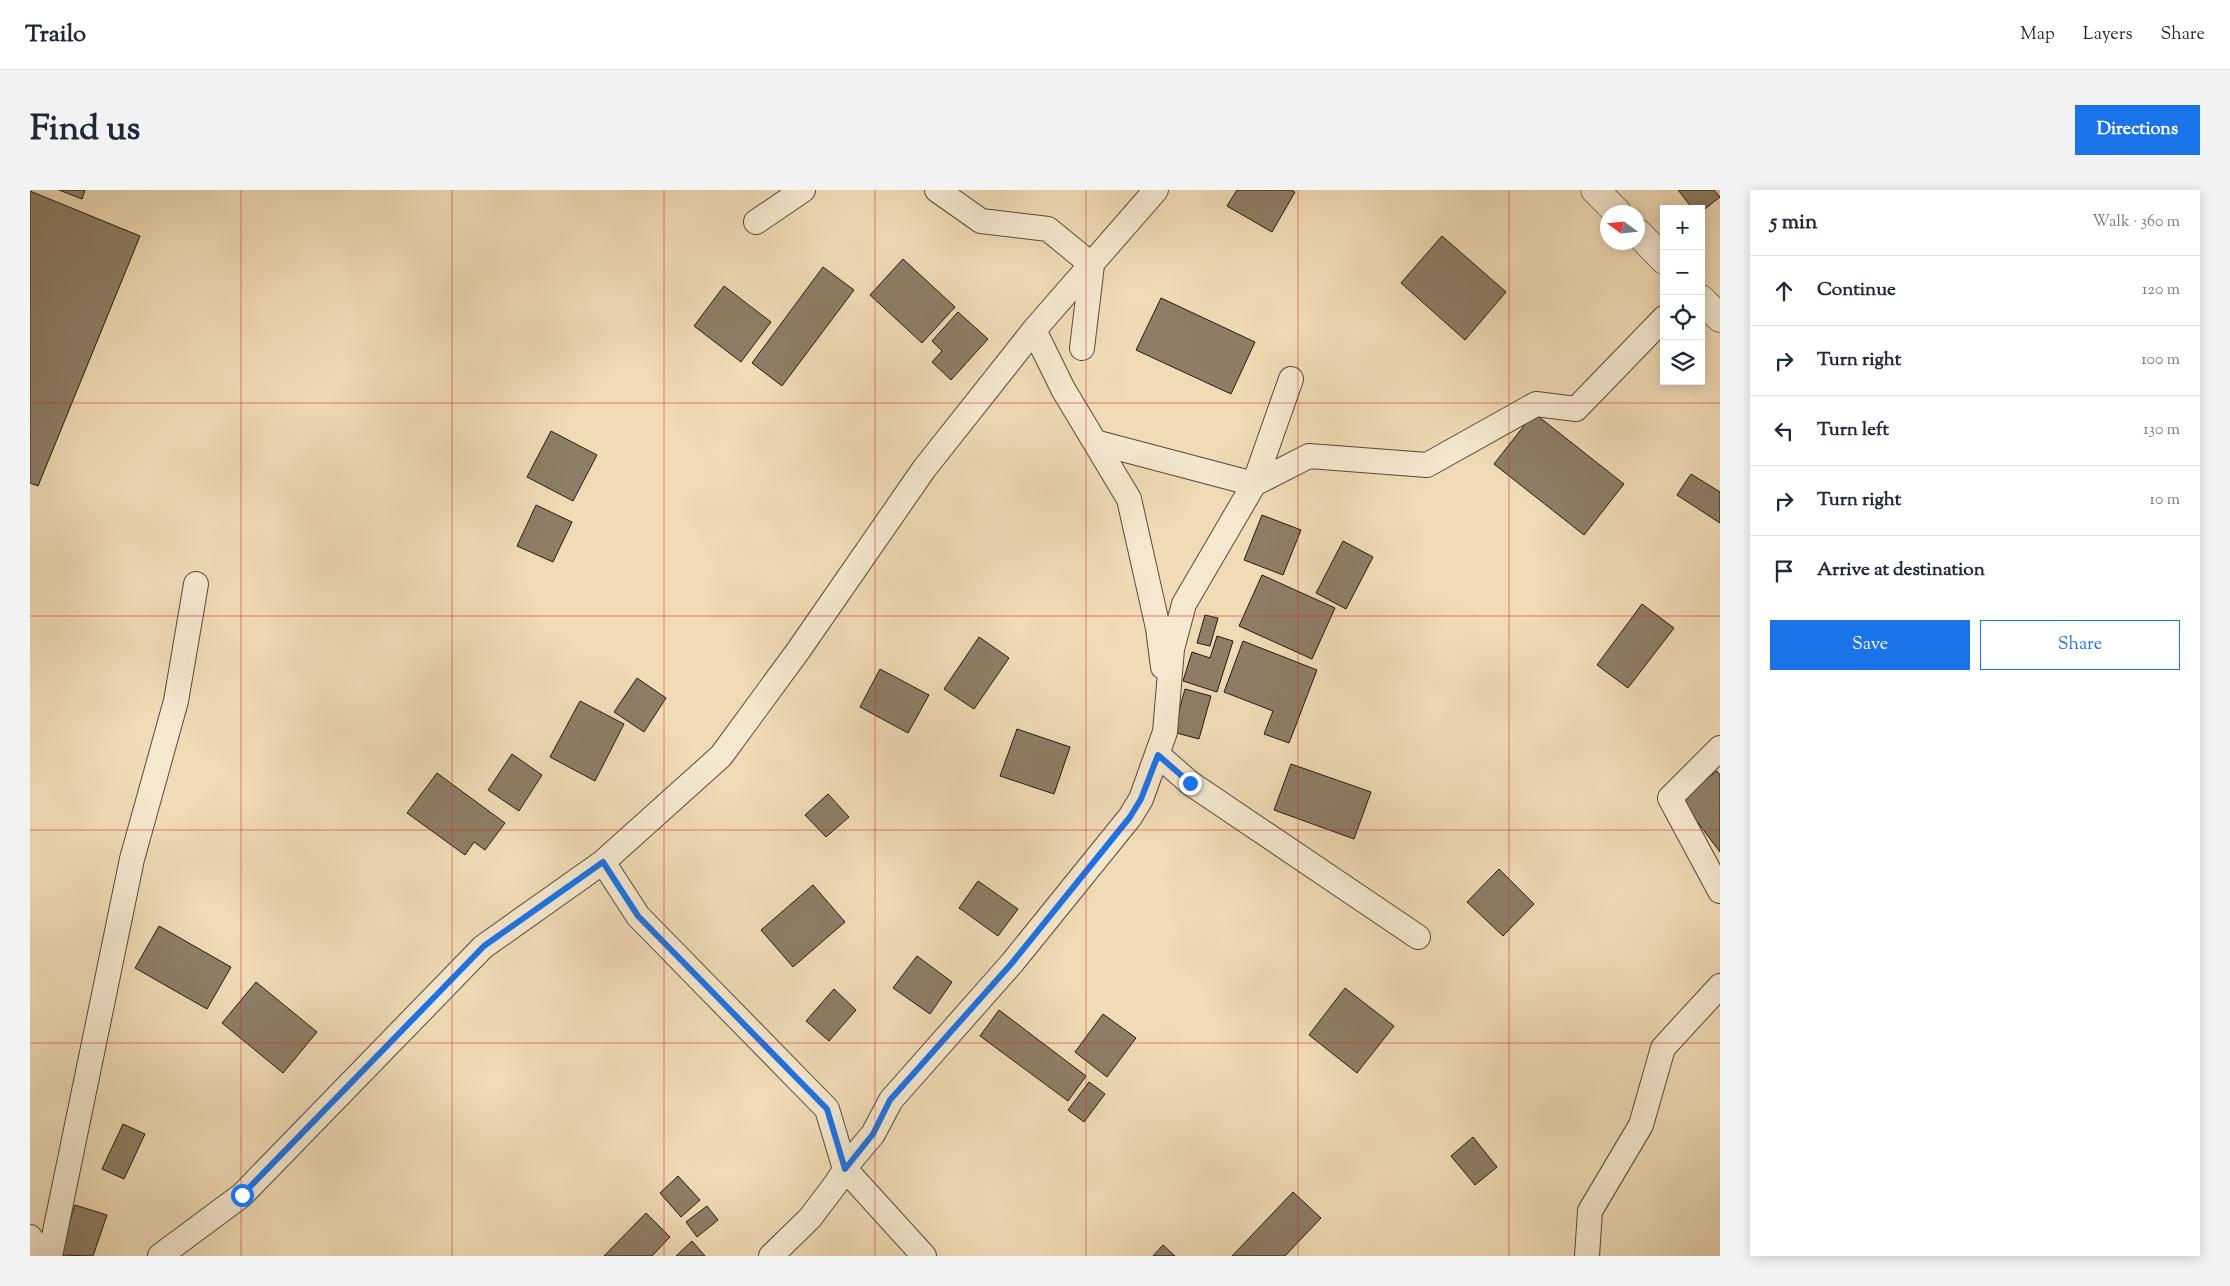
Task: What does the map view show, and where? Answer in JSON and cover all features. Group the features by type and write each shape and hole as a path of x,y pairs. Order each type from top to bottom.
{"main road":[{"path":"1595,190 1610,205"},
{"path":"1645,241 1660,256"},
{"path":"1705,303 1720,318"}],"street":[{"path":"756,222 803,190"},
{"path":"937,190 980,220 1048,229 1092,265"},
{"path":"160,1256 242,1195 484,946 603,862 721,756 798,650 924,469 1034,330 1156,190"},
{"path":"1082,348 1092,265"},
{"path":"1095,442 1254,484 1309,456 1427,465 1536,404 1576,409 1660,322"},
{"path":"1034,330 1062,388 1129,499 1158,628 1167,694"},
{"path":"771,1256 810,1218 836,1186 845,1169 873,1134 890,1100 1012,963 1130,817 1141,799 1165,732 1172,650 1184,604 1254,484 1290,379"},
{"path":"50,1256 132,860 176,701 196,584"},
{"path":"1720,748 1670,798 1720,891"},
{"path":"1158,755 1190,783 1418,937"},
{"path":"603,862 638,916 827,1109 845,1169 924,1256"},
{"path":"1587,1256 1590,1211 1641,1125 1663,1048 1720,986"},
{"path":"30,1237 44,1256"}],"building":[{"path":"59,190 85,190 82,199"},
{"path":"1237,190 1291,190 1295,192 1272,232 1227,206"},
{"path":"1678,190 1714,190 1720,197 1705,209 1705,205 1690,205"},
{"path":"30,191 140,236 38,486 30,483"},
{"path":"1442,236 1506,292 1465,340 1401,283"},
{"path":"903,259 955,307 922,343 870,295"},
{"path":"823,267 854,290 782,386 752,363"},
{"path":"724,286 771,322 741,362 694,326"},
{"path":"1161,298 1255,342 1231,394 1136,350"},
{"path":"958,312 988,339 951,380 932,362 942,351 932,341"},
{"path":"1534,413 1624,484 1584,535 1494,464"},
{"path":"551,431 597,455 573,501 527,477"},
{"path":"1691,474 1720,492 1720,523 1677,495"},
{"path":"536,505 572,522 553,562 517,546"},
{"path":"1262,515 1301,530 1283,575 1244,560"},
{"path":"1343,541 1373,557 1346,609 1316,593"},
{"path":"1262,575 1335,608 1312,659 1239,626"},
{"path":"1642,604 1674,628 1628,688 1597,665"},
{"path":"1205,615 1218,618 1210,646 1197,643"},
{"path":"1217,636 1233,641 1217,692 1183,681 1192,652 1210,658"},
{"path":"979,637 1009,658 974,709 944,689"},
{"path":"1243,641 1317,670 1289,743 1264,734 1273,711 1224,692"},
{"path":"880,669 929,695 908,733 860,707"},
{"path":"637,678 666,698 644,732 614,712"},
{"path":"1185,689 1211,696 1199,739 1173,732"},
{"path":"580,701 624,724 595,781 550,757"},
{"path":"1017,729 1070,747 1054,794 1000,776"},
{"path":"512,754 542,775 519,811 488,790"},
{"path":"1291,764 1371,792 1354,839 1274,810"},
{"path":"1717,771 1720,775 1720,852 1680,799"},
{"path":"437,773 505,823 485,850 474,842 465,855 407,813"},
{"path":"828,794 849,817 826,837 805,815"},
{"path":"1499,869 1534,904 1503,936 1467,902"},
{"path":"978,881 1018,909 998,936 959,908"},
{"path":"813,885 845,922 793,967 761,930"},
{"path":"159,926 231,967 207,1009 135,968"},
{"path":"917,956 952,982 930,1014 893,988"},
{"path":"256,982 317,1032 283,1073 222,1023"},
{"path":"1345,988 1394,1026 1357,1073 1309,1035"},
{"path":"834,989 856,1010 829,1041 806,1021"},
{"path":"999,1010 1086,1076 1068,1101 980,1036"},
{"path":"1103,1014 1136,1038 1107,1077 1075,1052"},
{"path":"1089,1082 1105,1094 1084,1122 1068,1110"},
{"path":"123,1124 145,1134 124,1179 102,1169"},
{"path":"1473,1137 1497,1167 1475,1185 1451,1156"},
{"path":"678,1176 700,1200 681,1217 660,1193"},
{"path":"1293,1192 1321,1218 1285,1256 1232,1256"},
{"path":"75,1205 107,1215 93,1256 59,1255"},
{"path":"707,1206 718,1220 697,1237 686,1222"},
{"path":"646,1213 670,1237 652,1256 604,1256"},
{"path":"692,1241 705,1256 676,1256"},
{"path":"1163,1245 1175,1256 1153,1256"}],"route":[{"path":"242,1195 484,946 603,862 638,916 827,1109 845,1169 873,1134 890,1100 953,1032 1012,963 1130,817 1141,799 1158,755 1190,783"}]}
